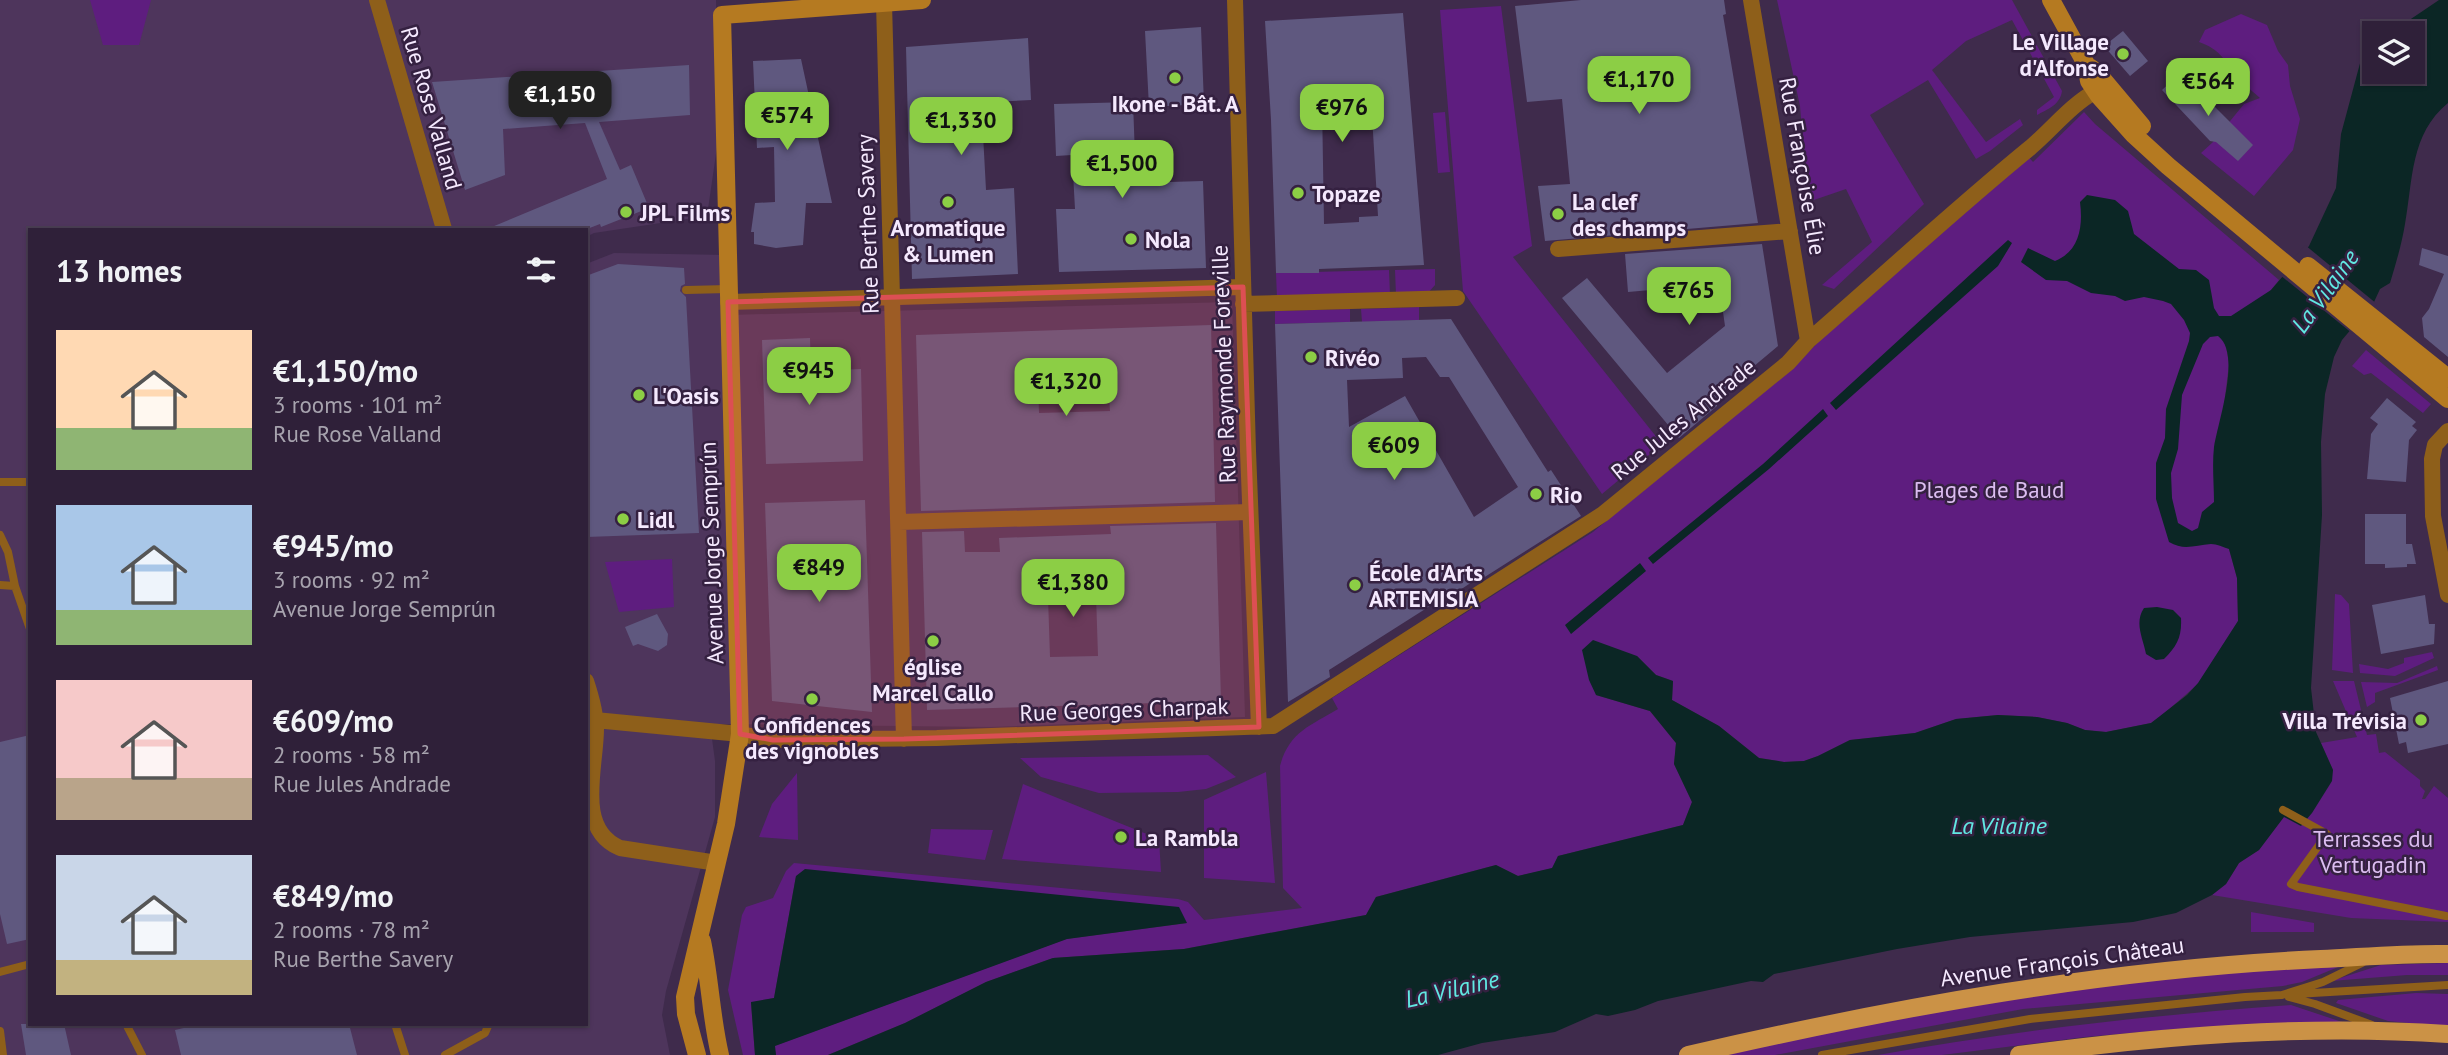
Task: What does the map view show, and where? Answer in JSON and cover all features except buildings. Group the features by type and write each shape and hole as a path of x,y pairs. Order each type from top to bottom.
{"main road":[{"name":"Avenue François Château","path":"1688,1055 1910,1007 2024,987 2261,962 2448,954"},
{"path":"2019,1055 2080,1047 2229,1035 2391,1030 2448,1034"}],"street":[{"name":"Rue Rose Valland","path":"377,0 444,228"},
{"path":"722,8 922,0"},
{"name":"Rue Raymonde Foreville","path":"1235,0 1259,727"},
{"name":"Rue Françoise Élie","path":"1751,0 1808,341"},
{"path":"2051,0 2085,64 2089,81 2116,116 2149,149 2370,325 2448,399"},
{"name":"Rue Berthe Savery","path":"884,3 904,739"},
{"name":"Avenue Jorge Semprún","path":"697,1055 686,1014 685,997 717,863 740,734 722,8"},
{"path":"2085,64 2100,76 2120,102 2157,141 2292,261"},
{"name":"Rue Jules Andrade","path":"1259,727 1273,726 1295,713 1603,514 1788,363 1808,341 1955,209 2096,91"},
{"path":"1558,249 1790,231"},
{"path":"728,296 891,299 1243,296 1457,298"},
{"path":"2370,325 2448,378"},
{"path":"2448,431 2435,445 2432,459 2433,516 2448,595"},
{"path":"899,522 1251,512"},
{"path":"588,690 595,720 591,808 600,835 609,844 620,848 717,863"},
{"name":"Rue Georges Charpak","path":"595,720 740,734 773,740 904,739 1259,727"},
{"name":"Avenue Jorge Semprún","path":"701,933 707,964 710,1012 720,1055"}],"lane":[{"path":"686,290 728,296"},
{"path":"0,482 28,482"},
{"path":"0,535 8,552 15,586 28,625"},
{"path":"0,584 15,586"},
{"path":"2283,810 2327,834 2291,884 2446,916"},
{"path":"2282,995 2323,982 2354,965 2381,956"},
{"path":"0,972 28,965"},
{"path":"1822,1055 2030,1019 2245,997 2448,985"},
{"path":"2282,995 2391,1030"},
{"path":"396,1026 405,1055"},
{"path":"444,1055 485,1033 488,1026"},
{"path":"128,1027 142,1055"},
{"path":"0,1031 3,1055"}],"highlighted area":[{"path":"1243,287 1259,727 904,739 773,740 740,734 728,302"}],"shaded area":[{"path":"0,0 716,0 719,133 707,216 588,236 588,228 28,228 28,1026 588,1026 588,263 614,253 727,255 729,315 1232,302 1245,717 990,727 710,724 715,761 715,817 666,991 662,1015 670,1055 0,1055"}],"green space":[{"path":"90,0 151,0 139,45 103,45"},
{"path":"1777,0 2012,0 2062,91 2061,96 2053,106 2037,115 2037,110 2054,97 2012,20 1966,41 1932,70 1986,142 2020,119 2023,125 1990,151 1976,159 1928,80 1870,115 1924,204 1834,289 1822,285 1872,242 1846,189 1808,202 1800,106"},
{"path":"1501,6 1532,246 1513,257 1662,444 1602,494 1463,291 1440,10"},
{"path":"2241,14 2267,25 2278,51 2288,65 2290,86 2300,119 2293,150 2254,196 2201,153 2244,104 2260,98 2241,81 2217,51 2199,42 2205,30"},
{"path":"1445,112 1450,172 1438,173 1433,113"},
{"name":"Plages de Baud","path":"2084,112 2279,280 2226,346 2229,364 2224,405 2229,549 2237,578 2238,621 2199,683 2160,717 2151,723 2106,732 2085,730 2037,717 1998,715 1956,719 1915,733 1850,740 1804,761 1784,762 1759,758 1719,726 1672,700 1673,681 1656,675 1637,656 1596,695 1650,711 1676,743 1674,764 1692,802 1683,825 1558,856 1553,868 1518,876 1496,865 1376,897 1366,915 1184,949 1053,958 986,982 905,1023 828,1055 776,1055 774,1046 1066,939 1187,923 796,876 774,998 751,1003 755,1055 743,1055 728,990 742,915 746,907 773,898 786,871 794,863 1178,899 1188,902 1204,920 1302,908 1283,888 1280,766 1289,745 1302,731 1338,709 1332,698 1593,532 1796,365 1852,307 2025,153 2033,162"},
{"path":"1435,269 1435,285 1427,294 1396,295 1395,270"},
{"path":"1389,270 1390,295 1277,298 1276,273"},
{"path":"1419,307 1419,320 1362,322 1361,309"},
{"path":"1350,309 1350,322 1275,324 1275,311"},
{"path":"2366,350 2431,404 2423,413 2371,373 2364,375 2352,366"},
{"path":"672,559 674,607 619,612 605,562"},
{"path":"2335,594 2341,595 2349,604 2353,673 2332,670"},
{"path":"2432,652 2434,658 2395,676 2360,673 2359,664 2388,669 2404,663 2404,658"},
{"path":"2437,666 2438,670 2375,693 2375,702 2367,707 2361,682 2397,683"},
{"name":"Terrasses du Vertugadin","path":"2333,681 2354,681 2367,735 2376,734 2379,753 2385,752 2420,780 2420,786 2425,791 2422,799 2425,799 2434,786 2448,798 2448,922 2351,918 2212,895 2226,884 2239,863 2259,850 2284,816 2333,770 2321,743 2357,737"},
{"path":"1208,755 1236,777 1206,789 1178,792 1099,793 1041,777 1020,758"},
{"path":"1266,772 1275,883 1204,878 1204,800"},
{"path":"797,773 798,840 759,837 772,804"},
{"path":"1023,784 1159,839 1161,872 1002,859"},
{"path":"931,829 993,830 985,860 928,853"},
{"path":"2251,912 2314,923 2314,932 2251,932"},
{"path":"2448,963 2448,975 2331,981 2381,965"},
{"path":"2343,965 2302,982 2283,986 2023,1009 1775,1055 1718,1055 1873,1022 2029,996 2186,976"},
{"path":"2416,993 2448,994 2448,1027 2388,1021 2336,1003 2338,1000"},
{"path":"2291,1005 2348,1024 2175,1029 1942,1055 1878,1055 2084,1024"}],"water":[{"name":"La Vilaine","path":"2439,0 2448,0 2448,103 2426,129 2420,143 2402,238 2390,283 2380,289 2374,302 2342,340 2334,357 2325,394 2321,442 2322,515 2311,688 2316,732 2333,770 2332,781 2301,826 2284,817 2259,850 2239,863 2226,884 2212,895 2176,913 2133,922 1970,937 1774,974 1763,982 1751,981 1658,1001 1608,1016 1596,1014 1555,1032 1482,1043 1438,1055 828,1055 905,1023 986,982 1053,958 1184,949 1366,915 1376,897 1496,865 1518,876 1552,868 1558,856 1683,825 1692,802 1674,764 1676,743 1650,711 1596,695 1589,680 1582,650 1593,640 1637,656 1656,675 1673,681 1672,700 1719,726 1759,758 1784,762 1804,761 1850,740 1915,733 1956,719 1998,715 2037,717 2085,730 2106,732 2151,723 2198,683 2238,621 2237,578 2229,549 2213,544 2185,547 2169,542 2156,499 2156,463 2165,438 2166,409 2190,333 2184,320 2171,304 2144,297 2125,301 2115,296 2091,293 2067,281 2046,280 2021,262 2028,248 2055,261 2070,251 2080,229 2080,202 2087,195 2115,200 2128,211 2134,234 2179,269 2196,270 2209,280 2214,308 2219,316 2231,316 2271,290 2309,246 2336,188 2341,134 2362,56 2362,84 2425,84 2425,21 2408,21","holes":["2218,336 2225,345 2228,357 2226,388 2214,447 2214,502 2202,512 2198,528 2192,531 2178,523 2172,498 2171,473 2178,449 2182,395 2203,344 2210,337"]},
{"path":"2008,240 2012,243 1998,266 1836,410 1830,403"},
{"path":"1823,409 1828,416 1769,469 1653,564 1648,558 1763,464"},
{"path":"1640,563 1646,571 1571,634 1565,625"},
{"path":"2144,608 2173,610 2181,618 2181,625 2178,641 2172,650 2164,659 2156,660 2146,654 2139,625"},
{"path":"805,869 1179,907 1187,923 1067,939 775,1046 776,1055 755,1055 751,1002 774,998 796,876"}],"pier":[{"path":"2305,245 2377,304 2353,334 2280,275"}],"place":[{"name":"Le Village d'Alfonse","path":"2123,54"},
{"name":"Ikone - Bât. A","path":"1175,78"},
{"name":"Topaze","path":"1298,193"},
{"name":"Aromatique & Lumen","path":"948,202"},
{"name":"JPL Films","path":"626,212"},
{"name":"La clef des champs","path":"1558,214"},
{"name":"Nola","path":"1131,239"},
{"name":"Rivéo","path":"1311,357"},
{"name":"L'Oasis","path":"639,395"},
{"name":"Rio","path":"1536,494"},
{"name":"Lidl","path":"623,519"},
{"name":"École d'Arts ARTEMISIA","path":"1355,585"},
{"name":"église Marcel Callo","path":"933,641"},
{"name":"Confidences des vignobles","path":"812,699"},
{"name":"Villa Trévisia","path":"2421,720"},
{"name":"La Rambla","path":"1121,837"}]}
